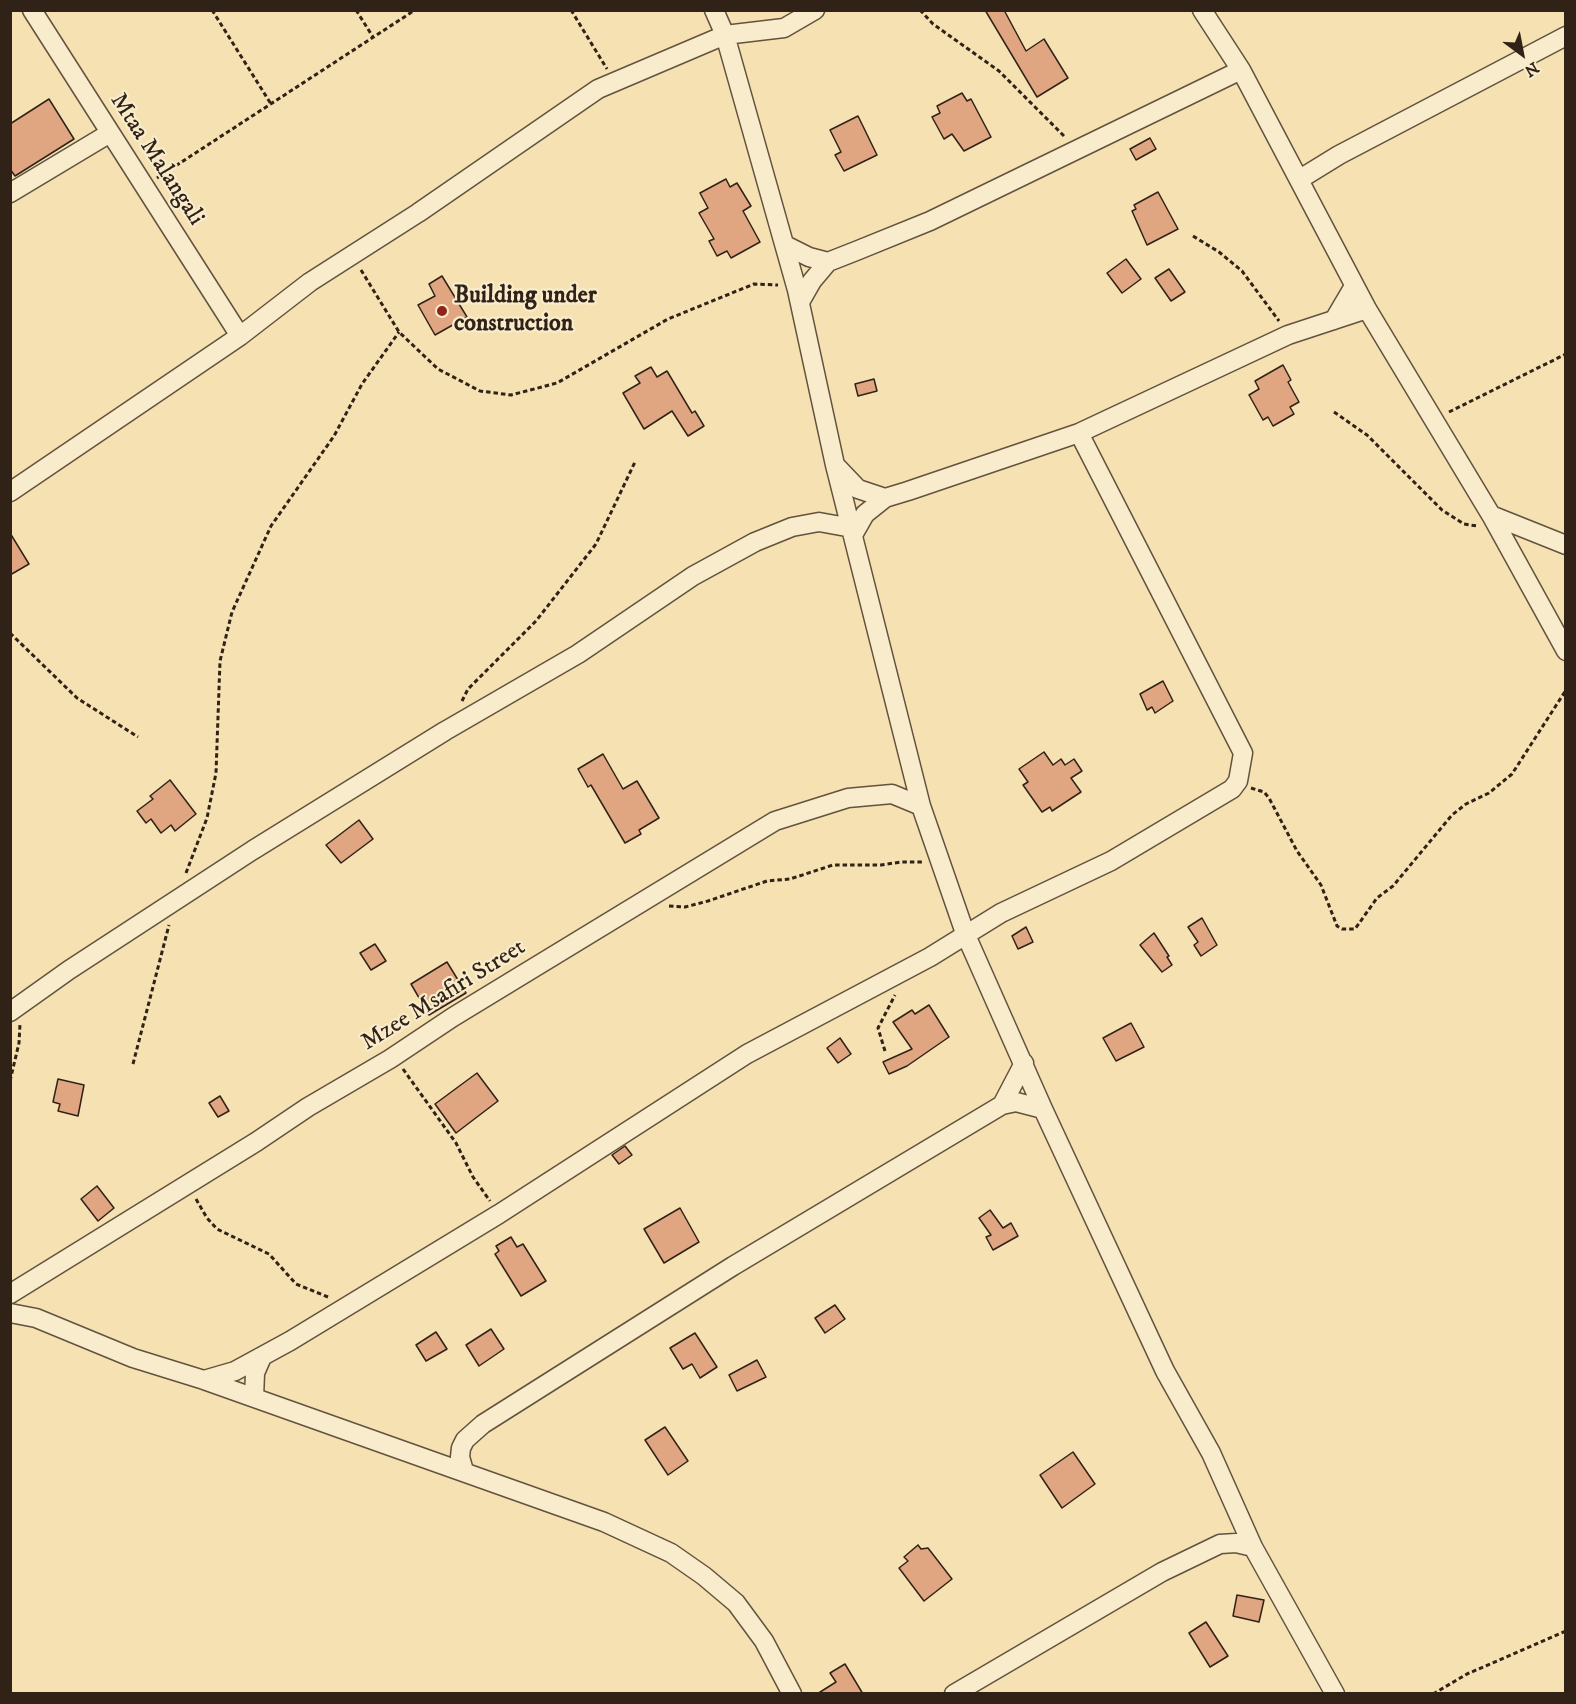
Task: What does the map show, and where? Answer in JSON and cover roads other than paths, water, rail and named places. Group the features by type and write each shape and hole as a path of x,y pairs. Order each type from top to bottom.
{"street":[{"name":"Mtaa Malangali","path":"32,10 240,336"},
{"path":"714,10 725,35 799,296 835,465 921,806 965,933 1043,1109 1165,1371 1211,1452 1253,1547 1335,1694"},
{"path":"10,492 240,336 310,282 615,81 725,35 784,28 815,10"},
{"path":"1202,10 1240,70 1300,179 1367,309 1495,523 1566,651"},
{"path":"1300,179 1350,149 1566,36"},
{"path":"799,296 828,262 930,221 1240,70"},
{"path":"10,193 110,133"},
{"path":"785,245 809,257 828,262"},
{"path":"1334,320 1354,286"},
{"path":"853,531 865,514 885,498 961,475 1079,433 1288,335 1367,309"},
{"path":"204,1380 235,1371 262,1357 346,1304 499,1214 747,1054 895,976 1001,913 1111,861 1232,789 1238,781 1243,753 1079,433"},
{"path":"835,465 858,489 885,498"},
{"path":"16,1010 69,970 253,850 445,730 578,654 693,576 755,542 792,527 819,522 853,531"},
{"path":"1495,523 1566,545"},
{"name":"Mzee Msafiri Street","path":"10,1294 308,1107 390,1059 453,1017 775,821 848,798 892,794 921,806"},
{"path":"1002,1105 1024,1063"},
{"path":"465,1471 460,1457 461,1448 465,1440 483,1424 733,1266 1002,1105 1016,1102 1043,1109"},
{"path":"10,1313 36,1318 133,1358 204,1380 465,1471 604,1522 671,1553 736,1603 764,1641 792,1694"},
{"path":"254,1398 255,1373 262,1357"},
{"path":"954,1694 1162,1572 1220,1544 1236,1543 1253,1547"}],"place":[{"name":"Building under construction","path":"442,311"}]}
